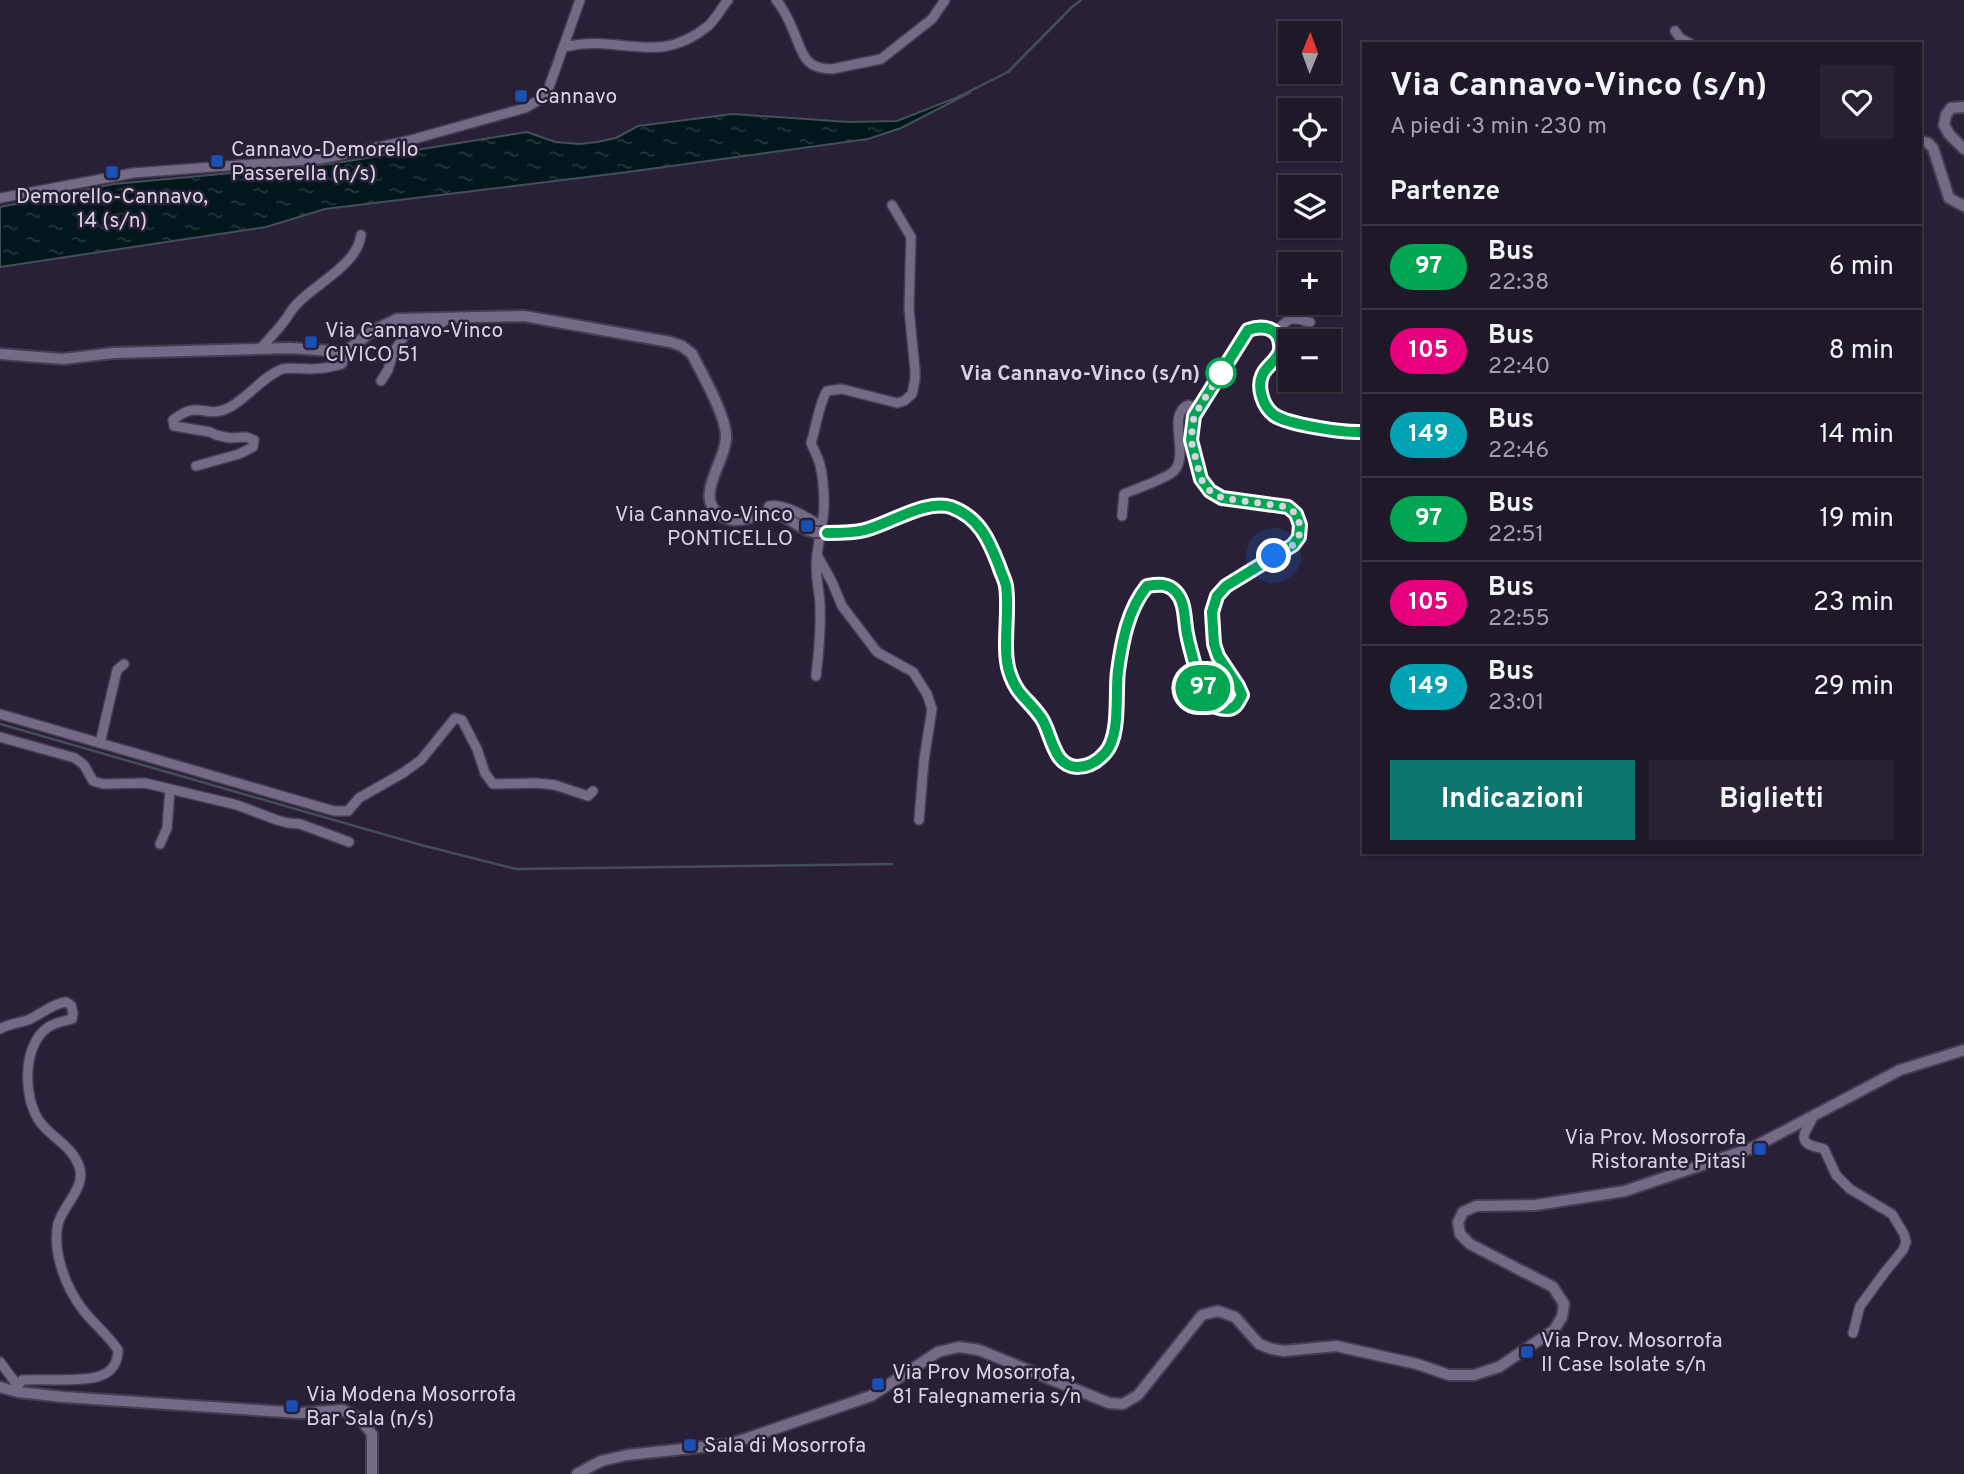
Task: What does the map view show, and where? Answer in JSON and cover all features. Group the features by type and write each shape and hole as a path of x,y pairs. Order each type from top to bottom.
{"street":[{"path":"0,198 133,173 321,159 407,141 525,108 539,100 552,83 580,0"},
{"path":"565,47 578,43 646,48 676,45 709,25 728,0"},
{"path":"776,0 806,61 824,69 881,59 932,19 945,0"},
{"path":"1675,31 1687,42"},
{"path":"1964,107 1951,108 1944,125 1964,149"},
{"path":"1922,142 1933,148 1949,198 1964,206"},
{"path":"816,676 821,628 815,565 825,514 820,464 811,443 822,398 827,391 842,389 897,403 912,394 915,380 909,309 911,237 892,205"},
{"path":"260,349 296,305 330,278 351,256 360,242 361,235"},
{"path":"1276,332 1285,321 1293,318 1308,322 1305,315"},
{"path":"196,466 239,454 253,447 254,440 180,429 174,426 173,421 184,411 220,411 232,406 284,368 312,369 342,364 345,352 374,330 397,319 524,316 682,345 692,354 725,424 727,441 711,480 710,499 714,509 722,517 732,520 747,519 766,512 781,515 806,531 863,531 937,505 949,506 975,521 989,541 1006,586 1008,668 1015,689 1042,719 1060,760 1072,767 1085,767 1105,754 1112,744 1118,671 1127,625 1138,597 1147,586 1170,586 1179,594 1190,648 1206,699 1217,707 1229,709 1237,705 1242,695 1218,656 1214,644 1212,612 1217,596 1226,586 1293,545 1299,537 1300,525 1296,514 1288,507 1222,498 1210,491 1201,479 1191,440 1192,422 1198,408 1248,330 1257,326 1269,328 1276,332 1280,340 1278,356 1262,374 1260,386 1265,406 1273,415 1332,430 1362,432"},
{"path":"382,382 394,351 406,334 420,332 449,318"},
{"path":"0,354 63,359 113,353 291,348 345,352"},
{"path":"1122,516 1124,494 1171,474 1180,463 1179,414 1183,407 1188,405 1198,408"},
{"path":"817,555 842,606 856,626 877,652 913,672 927,694 932,709 919,820"},
{"path":"100,743 117,670 124,664"},
{"path":"0,713 334,811 348,811 359,798 421,760 455,718 462,720 485,773 493,784 555,785 588,796 593,791"},
{"path":"0,737 75,758 84,765 93,781 145,783 237,805 349,842"},
{"path":"160,844 167,828 170,789"},
{"path":"0,1029 31,1019 59,1003 66,1002 71,1005 72,1019 47,1028 32,1046 28,1062 28,1087 34,1112 40,1122 72,1152 80,1167 81,1181 58,1224 58,1258 82,1308 118,1350 118,1358 112,1369 100,1377 22,1380 16,1388"},
{"path":"576,1474 601,1461 627,1455 730,1444 871,1396 938,1352 959,1348 979,1350 1110,1403 1123,1404 1138,1395 1202,1315 1219,1311 1235,1317 1259,1344 1272,1349 1284,1351 1336,1346 1449,1374 1474,1375 1499,1367 1554,1330 1562,1317 1564,1304 1553,1287 1470,1244 1460,1234 1458,1222 1463,1212 1476,1206 1536,1205 1625,1191 1752,1148 1900,1070 1964,1049"},
{"path":"1813,1116 1804,1139 1807,1143 1824,1149 1836,1175 1850,1189 1892,1214 1906,1242 1903,1250 1860,1306 1853,1333"},
{"path":"0,1362 16,1388"},
{"path":"0,1387 64,1397 300,1413 343,1410 360,1419 372,1434 372,1474"}],"water":[{"path":"971,92 901,128 868,139 325,209 266,227 0,267 0,207 114,184 330,164 527,132 555,142 597,142 616,138 638,126 733,114 849,122 897,121"}],"waterway":[{"path":"956,98 1008,72 1081,0"},
{"path":"0,724 421,845 516,869 892,864"}],"bus line":[{"name":"97","path":"827,533 863,531 937,505 949,506 975,521 989,541 1006,586 1008,668 1015,689 1042,719 1060,760 1072,767 1085,767 1105,754 1112,744 1118,671 1127,625 1138,597 1147,586 1170,586 1179,594 1190,648 1206,699 1217,707 1229,709 1237,705 1242,695 1218,656 1214,644 1212,612 1217,596 1226,586 1293,545 1299,537 1300,525 1296,514 1288,507 1222,498 1210,491 1201,479 1191,440 1192,422 1248,330 1257,326 1269,328 1276,332 1280,340 1278,356 1262,374 1260,386 1265,406 1273,415 1332,430 1362,432"}],"place":[{"name":"Cannavo","path":"521,96"},
{"name":"Cannavo-Demorello Passerella (n/s)","path":"217,161"},
{"name":"Demorello-Cannavo, 14 (s/n)","path":"112,172"},
{"name":"Via Cannavo-Vinco CIVICO 51","path":"311,342"},
{"name":"Via Cannavo-Vinco (s/n)","path":"1221,373"},
{"name":"Via Cannavo-Vinco PONTICELLO","path":"807,526"},
{"name":"Via Prov. Mosorrofa Ristorante Pitasi","path":"1760,1149"},
{"name":"Via Prov. Mosorrofa II Case Isolate s/n","path":"1527,1352"},
{"name":"Via Prov Mosorrofa, 81 Falegnameria s/n","path":"878,1384"},
{"name":"Via Modena Mosorrofa Bar Sala (n/s)","path":"292,1406"},
{"name":"Sala di Mosorrofa","path":"690,1445"}],"route":[{"path":"1221,373 1223,369 1192,422 1191,440 1201,479 1210,491 1222,498 1288,507 1296,514 1300,525 1299,537 1293,545 1274,556"}]}
